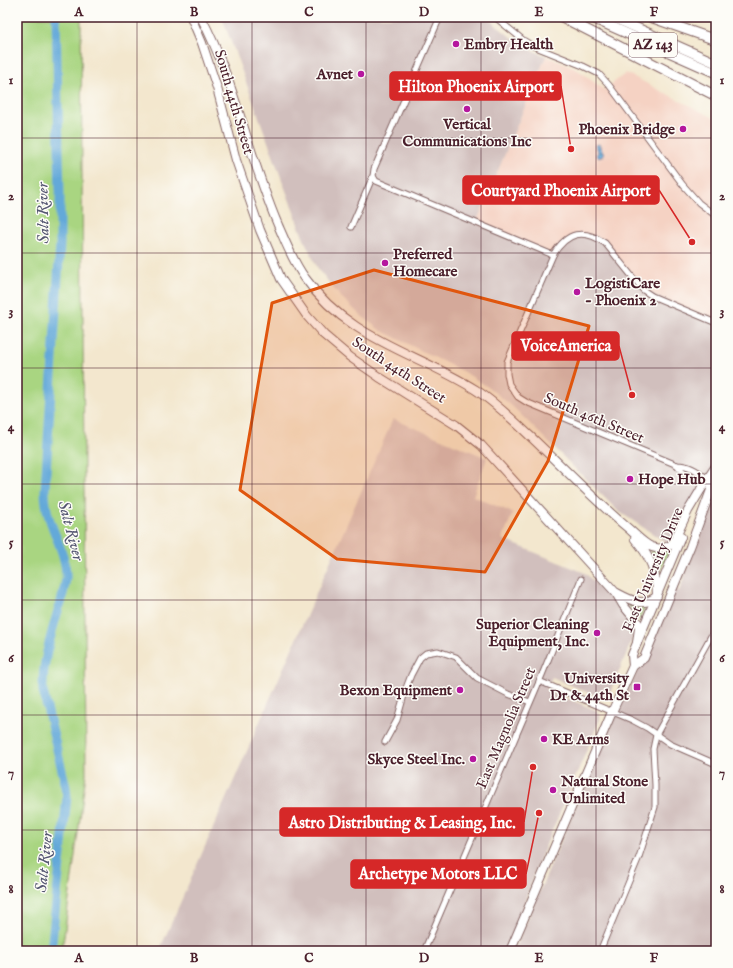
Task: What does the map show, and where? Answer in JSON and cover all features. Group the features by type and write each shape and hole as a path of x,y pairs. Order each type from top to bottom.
{"highway":[{"path":"562,17 716,96"},
{"name":"AZ 143","path":"590,17 716,73"},
{"name":"AZ 143","path":"612,17 716,63"},
{"path":"650,17 716,40"}],"main road":[{"name":"South 44th Street","path":"191,17 202,43 217,88 236,160 260,230 281,279 324,335 350,357 456,425 481,445 616,593 623,605 638,623 639,628 637,643"},
{"name":"South 44th Street","path":"201,17 221,62 268,202 294,261 310,284 344,319 369,336 440,371 485,397 512,420 618,520"},
{"name":"East University Drive","path":"633,666 632,655 637,643 716,467"},
{"path":"618,520 652,547 660,549 670,546 675,540 688,511 708,482"},
{"name":"East University Drive","path":"510,951 633,666 644,658 690,547 708,482"},
{"path":"618,520 639,543 652,563 657,596"},
{"path":"616,593 637,602 648,602 657,596"},
{"path":"657,596 668,600"}],"street":[{"path":"351,227 374,169 440,17"},
{"path":"495,17 523,40 533,46 583,66 598,74 609,85 683,185 699,203 716,216"},
{"path":"372,176 376,180 553,255 559,245 568,237 577,234 586,234 597,237 611,248 643,290 652,296 716,323"},
{"name":"South 46th Street","path":"553,255 507,362 509,384 518,397 526,402 676,465 681,471 708,482"},
{"name":"East Magnolia Street","path":"424,951 581,579"},
{"path":"600,951 639,857 655,807 653,749 656,735 711,636 716,631"},
{"path":"385,742 397,720 411,675 420,658 426,652 438,651 456,657 477,678 508,694 530,702"},
{"path":"539,681 647,728 670,744 716,764"}],"highlighted area":[{"path":"374,270 589,326 548,461 485,572 337,559 240,490 272,303"}],"shaded area":[{"path":"222,17 481,17 492,22 522,46 546,56 476,223 553,255 559,245 577,234 597,237 643,290 716,323 716,466 670,545 618,511 512,406 488,387 466,373 380,330 359,314 338,294 317,267 303,237"},
{"path":"546,56 578,70 604,90 626,73 716,119 716,323 476,223"},
{"path":"393,419 487,458 473,496 513,513 502,539 585,573 628,615 635,633 609,695 606,698 603,699 552,677 546,690 596,710 600,715 600,719 534,873 509,951 159,951"},
{"path":"716,493 716,951 514,951 616,713 644,658 673,588 679,591"}],"green space":[{"path":"17,17 81,17 86,774 62,951 17,951"},
{"path":"668,550 669,552 659,573 650,551"},
{"path":"628,605 644,606 645,608 639,620"}],"water":[{"path":"599,144 604,155 599,158 596,155 598,152 596,145"}],"waterway":[{"name":"Salt River","path":"51,951 67,797 66,787 43,691 47,652 54,623 63,596 66,578 64,558 50,522 45,490 60,244 56,17"},
{"path":"702,17 716,22"}],"place":[{"name":"Embry Health","path":"456,44"},
{"name":"Avnet","path":"361,74"},
{"name":"Vertical Communications Inc","path":"467,109"},
{"name":"Phoenix Bridge","path":"683,129"},
{"name":"Hilton Phoenix Airport","path":"571,149"},
{"name":"Courtyard Phoenix Airport","path":"692,242"},
{"name":"Preferred Homecare","path":"385,263"},
{"name":"LogistiCare - Phoenix 2","path":"577,292"},
{"name":"VoiceAmerica","path":"632,395"},
{"name":"Hope Hub","path":"630,479"},
{"name":"Superior Cleaning Equipment, Inc.","path":"597,633"},
{"name":"University Dr & 44th St","path":"637,687"},
{"name":"Bexon Equipment","path":"460,690"},
{"name":"KE Arms","path":"544,739"},
{"name":"Skyce Steel Inc.","path":"473,759"},
{"name":"Astro Distributing & Leasing, Inc.","path":"533,767"},
{"name":"Natural Stone Unlimited","path":"553,790"},
{"name":"Archetype Motors LLC","path":"539,813"}]}
